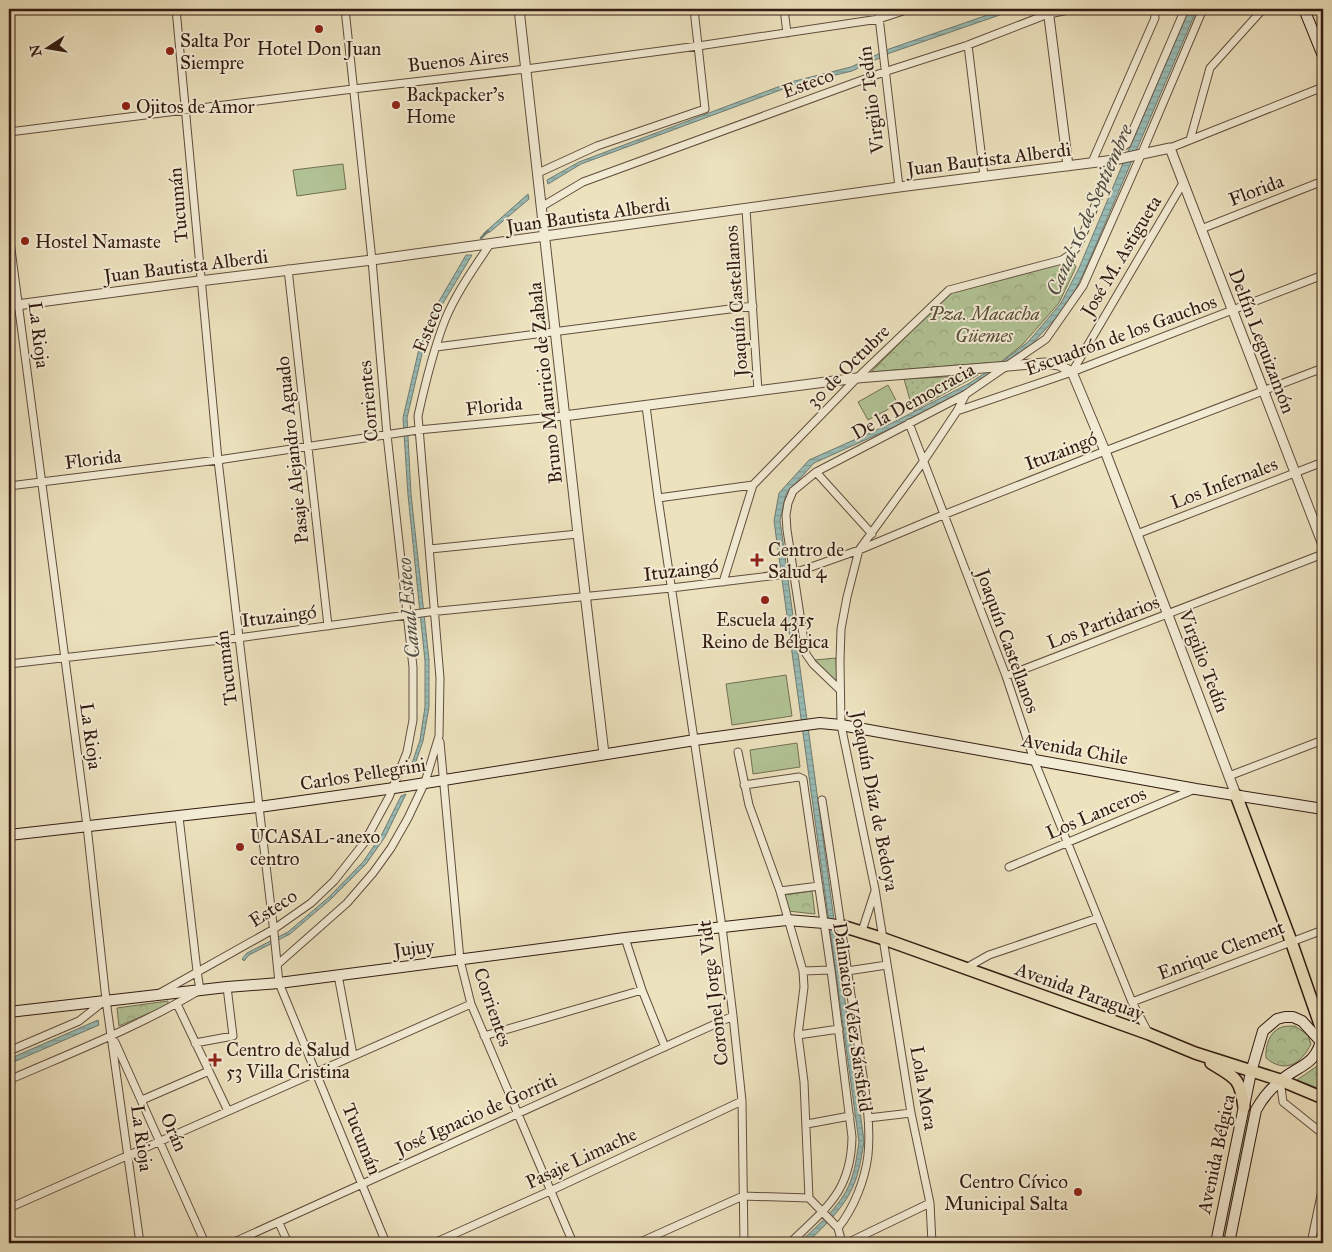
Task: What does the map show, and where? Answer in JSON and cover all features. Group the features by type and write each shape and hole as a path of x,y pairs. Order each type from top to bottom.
{"main road":[{"path":"1304,9 1323,56"},
{"name":"Avenida Chile","path":"721,737 820,723 841,724 1196,789 1323,809"},
{"name":"Carlos Pellegrini","path":"9,835 259,807 721,737"},
{"name":"Virgilio Tedín","path":"1236,795 1291,941 1323,1036"},
{"name":"Jujuy","path":"9,1012 227,987 279,983 722,927 788,920 824,923"},
{"name":"Avenida Paraguay","path":"824,923 862,931 1149,1034 1195,1053 1280,1080 1323,1098"},
{"path":"1251,1072 1263,1031 1277,1019 1285,1016 1302,1021 1323,1036 1318,1051 1311,1061 1280,1080"},
{"path":"1195,1053 1227,1073 1240,1084 1244,1107"},
{"name":"Avenida Bélgica","path":"1216,1243 1251,1072"},
{"name":"Avenida Bélgica","path":"1229,1243 1256,1110 1262,1099 1280,1080"}],"street":[{"name":"Tucumán","path":"176,9 218,460 279,983 317,1071 386,1243"},
{"name":"Corrientes","path":"345,9 372,260 387,435 411,614 414,667 413,720 407,752 394,788"},
{"name":"Bruno Mauricio de Zabala","path":"519,9 604,754"},
{"path":"538,173 597,146 705,109 694,9"},
{"path":"784,9 787,33"},
{"name":"Virgilio Tedín","path":"878,9 899,187"},
{"name":"Buenos Aires","path":"9,132 354,88 526,69 698,46 879,19 909,9"},
{"name":"Esteco","path":"541,207 584,182 884,72 968,45 1048,11 1092,9"},
{"path":"1092,162 1155,18 1154,11 1150,9"},
{"path":"1114,160 1119,150 1127,144 1185,9"},
{"name":"De la Democracia","path":"839,689 813,664 806,654 787,530 786,516 788,503 793,491 816,472 966,394 1046,339 1083,286 1203,9"},
{"path":"1190,140 1210,68 1263,9"},
{"path":"1048,11 1068,166"},
{"path":"968,45 984,176"},
{"path":"1170,148 1323,87"},
{"name":"Juan Bautista Alberdi","path":"9,306 201,280 372,260 899,187 1114,160 1170,148"},
{"name":"Delfín Leguizamón","path":"1170,148 1323,544"},
{"name":"30 de Octubre","path":"723,582 753,485 857,378 948,290 1062,260 1071,254 1078,246 1114,160"},
{"name":"Florida","path":"1201,229 1323,181"},
{"name":"José M. Astigueta","path":"1072,372 1183,183"},
{"name":"Joaquín Castellanos","path":"746,209 758,391"},
{"name":"La Rioja","path":"9,234 87,826 106,1000 140,1243"},
{"name":"Esteco","path":"416,431 426,379 446,319 467,279 490,244"},
{"name":"Pasaje Alejandro Aguado","path":"288,269 328,626"},
{"name":"Escuadrón de los Gauchos","path":"957,411 1072,372 1323,275"},
{"path":"436,347 753,306"},
{"path":"1003,367 1045,363 1059,365 1072,372"},
{"name":"Florida","path":"9,486 218,460 416,431 564,416 857,378 1003,367"},
{"name":"Ituzaingó","path":"9,664 238,638 411,614 586,598 794,573 859,550 1105,451 1323,368"},
{"name":"Virgilio Tedín","path":"1072,372 1105,451 1236,795"},
{"path":"859,550 923,462 966,394"},
{"name":"Coronel Jorge Vidt","path":"646,406 671,588 722,927 733,1016 742,1101 744,1243"},
{"name":"Joaquín Castellanos","path":"909,423 1006,676 1034,760 1132,1002 1149,1034"},
{"name":"Corrientes","path":"416,431 430,550 432,612 440,678 439,736 442,779 460,960 471,1004 572,1243"},
{"name":"Los Infernales","path":"1136,534 1323,462"},
{"path":"816,472 872,534"},
{"path":"658,498 753,485"},
{"path":"430,550 578,534"},
{"name":"Joaquín Díaz de Bedoya","path":"859,550 841,629 839,689 841,724 884,939"},
{"name":"Los Partidarios","path":"1006,676 1323,554"},
{"name":"Corrientes","path":"424,782 439,736"},
{"path":"1229,776 1323,740"},
{"path":"738,752 744,785 780,891 803,971 804,987 798,1035 807,1124 809,1198 836,1225 842,1243"},
{"name":"Dalmacio Vélez Sársfield","path":"744,785 798,776 802,779 831,970 850,1116 852,1154 849,1170 838,1193 822,1212 790,1243"},
{"path":"278,964 347,903 373,873 391,848 408,818 424,782"},
{"name":"Esteco","path":"156,995 197,971 274,931 311,903 334,881 364,843 394,788"},
{"name":"Los Lanceros","path":"1009,867 1196,789"},
{"name":"Dalmacio Vélez Sársfield","path":"822,800 842,926 868,1118 868,1156 864,1173 851,1208 836,1225"},
{"path":"9,1080 177,1004 200,990 179,817"},
{"path":"780,891 819,886"},
{"path":"862,931 875,889"},
{"path":"965,969 989,955 1098,918"},
{"name":"Enrique Clement","path":"1132,1002 1323,930"},
{"path":"625,938 642,990 665,1047"},
{"name":"Lola Mora","path":"884,939 911,1113 930,1203 932,1243"},
{"path":"848,971 887,965"},
{"path":"803,971 831,970"},
{"path":"338,975 353,1056"},
{"path":"195,1043 233,1036 227,987"},
{"path":"484,1036 642,990"},
{"path":"9,1051 79,1021 106,1000"},
{"path":"177,1004 228,1111"},
{"path":"9,1208 471,1004"},
{"name":"José Ignacio de Gorriti","path":"232,1243 733,1016"},
{"path":"798,1035 839,1030"},
{"name":"Orán","path":"111,1035 142,1100 204,1243"},
{"path":"142,1100 209,1071"},
{"path":"1280,1080 1283,1102 1323,1134"},
{"name":"Pasaje Limache","path":"434,1243 742,1101"},
{"path":"868,1118 911,1113"},
{"path":"807,1124 850,1116"},
{"path":"1312,1243 1323,1186"},
{"path":"638,1243 742,1196 809,1198"},
{"path":"847,1243 930,1203"},
{"path":"279,1223 288,1243"}],"green space":[{"path":"343,164 346,189 297,196 293,170"},
{"name":"Pza. Macacha Güemes","path":"1072,260 1076,267 1059,303 1023,344 1001,362 871,372 949,293"},
{"path":"978,375 913,411 904,379"},
{"path":"888,385 898,404 868,420 858,402"},
{"path":"836,658 837,683 815,660"},
{"path":"786,675 792,716 732,725 726,684"},
{"path":"797,743 800,767 753,774 750,750"},
{"path":"812,891 815,914 788,911 784,895"},
{"path":"168,1001 168,1005 119,1026 117,1008"},
{"path":"1295,1026 1308,1035 1311,1044 1302,1057 1286,1066 1273,1063 1266,1058 1267,1044 1274,1032 1282,1027"},
{"path":"1323,1062 1323,1090 1297,1080"},
{"path":"1250,1116 1225,1243 1220,1243 1246,1117"}],"water":[{"path":"1005,9 1017,9 890,53 852,71 794,85 581,164 548,184 547,180 579,162 791,82 851,67 889,49"},
{"path":"1188,9 1197,9 1085,270 1068,305 1031,345 972,387 894,427 814,463 786,494 780,520 864,1141 861,1160 852,1189 842,1206 807,1243 799,1243 830,1213 843,1196 853,1173 859,1142 774,521 779,493 809,460 892,423 968,384 999,364 1028,342 1061,303 1079,268"},
{"path":"528,194 529,199 490,232 483,234"},
{"path":"466,255 472,255 439,310 422,354 407,418 411,494 429,660 429,707 423,741 413,770 410,769 420,740 425,707 425,661 408,495 403,418 418,353 435,308"},
{"path":"406,794 385,837 366,864 331,899 290,934 249,955 244,961 242,959 247,953 288,932 329,897 363,862 382,834 401,796"},
{"path":"98,1020 99,1025 9,1064 9,1059"}],"waterway":[{"path":"481,238 488,231"}],"place":[{"name":"Hotel Don Juan","path":"319,29"},
{"name":"Salta Por Siempre","path":"170,51"},
{"name":"Backpacker's Home","path":"396,105"},
{"name":"Ojitos de Amor","path":"126,106"},
{"name":"Hostel Namaste","path":"25,241"},
{"name":"Centro de Salud 4","path":"757,560"},
{"name":"Escuela 4315 Reino de Bélgica","path":"765,600"},
{"name":"UCASAL-anexo centro","path":"240,847"},
{"name":"Centro de Salud 53 Villa Cristina","path":"215,1060"},
{"name":"Centro Cívico Municipal Salta","path":"1078,1192"}],"water label":[{"name":"Canal 16 de Septiembre","path":"1089,210"},
{"name":"Canal Esteco","path":"408,608"}]}
